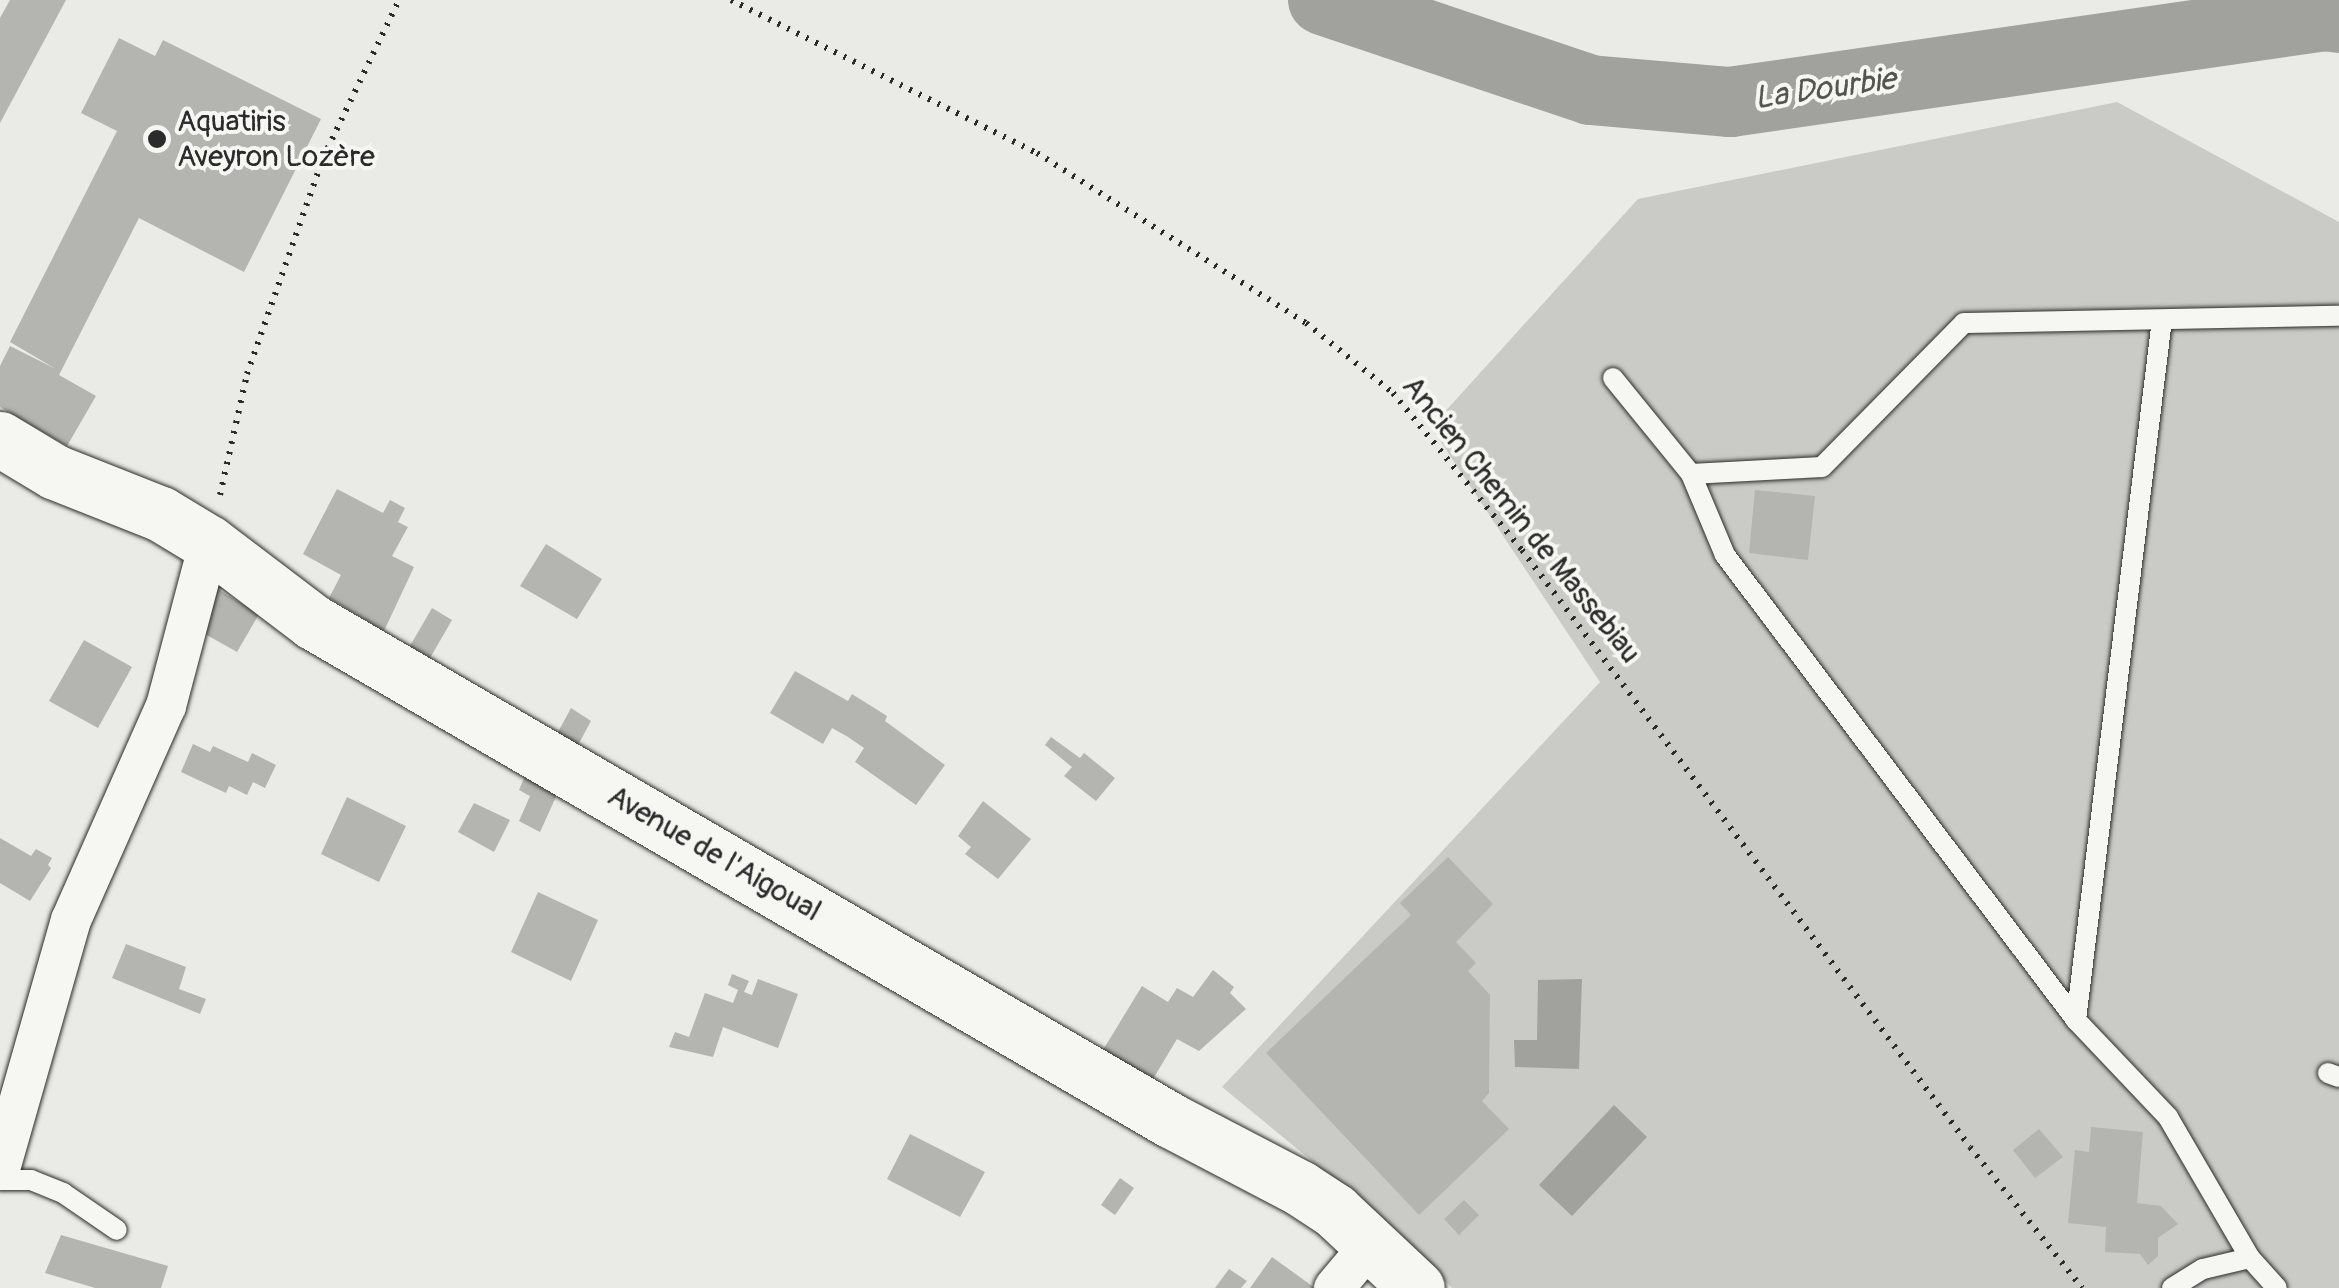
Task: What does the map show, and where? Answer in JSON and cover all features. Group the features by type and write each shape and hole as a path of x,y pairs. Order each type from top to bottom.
{"main road":[{"name":"Avenue de l'Aigoual","path":"0,438 56,472 160,514 209,544 314,622 1170,1120 1300,1188 1388,1271"}],"street":[{"path":"0,1169 70,920 166,706 209,544"},
{"path":"1334,1288 1388,1271"}],"lane":[{"path":"1691,474 1822,467 1964,324 2339,316"},
{"path":"2076,1020 2162,320"},
{"path":"1613,378 1691,474 1725,554 2076,1020 2168,1118 2250,1258 2276,1288"},
{"path":"0,1180 31,1180 63,1193 117,1230"},
{"path":"2172,1288 2202,1269 2250,1258"}],"path":[{"path":"209,544 248,374 304,212 323,158 399,0"},
{"name":"Ancien Chemin de Massebiau","path":"731,0 1037,153 1306,323 1393,393 1522,550 1970,1148 2082,1288"}],"shaded area":[{"path":"2117,102 2339,222 2339,1288 1452,1288 1396,1230 1222,1087 1600,682 1431,427 1638,199"},
{"path":"1582,979 1579,1069 1515,1067 1514,1040 1537,1040 1538,980"},
{"path":"1614,1105 1647,1137 1572,1216 1539,1185"}],"building":[{"path":"10,0 66,0 0,123 0,18"},
{"path":"119,38 155,56 163,40 321,119 244,272 139,218 59,375 96,396 67,446 0,407 0,366 10,346 56,369 10,342 117,131 81,113"},
{"path":"337,489 383,513 390,500 405,508 398,522 408,527 392,556 414,567 384,631 329,598 341,575 303,554"},
{"path":"1755,490 1815,496 1808,560 1749,553"},
{"path":"546,544 602,579 577,619 520,586"},
{"path":"206,582 259,614 237,652 205,634"},
{"path":"432,608 452,620 430,658 410,646"},
{"path":"84,640 132,667 98,728 49,701"},
{"path":"795,671 848,701 852,694 887,716 885,721 945,765 916,805 855,762 864,748 848,737 832,728 823,744 770,713"},
{"path":"571,708 591,721 578,745 557,734"},
{"path":"1051,737 1080,758 1084,753 1115,778 1096,801 1064,776 1072,767 1045,745"},
{"path":"193,744 210,752 213,746 248,762 252,753 276,765 265,788 253,782 247,795 229,786 226,793 181,772"},
{"path":"528,769 560,788 540,832 519,821 530,796 519,790"},
{"path":"347,797 406,826 379,882 321,854"},
{"path":"983,801 1031,839 998,879 965,854 971,847 958,836"},
{"path":"474,803 510,820 494,852 458,832"},
{"path":"0,838 31,856 36,849 52,858 48,865 51,868 30,901 0,883"},
{"path":"1448,857 1493,904 1456,942 1476,963 1468,971 1490,995 1489,1093 1482,1101 1509,1129 1419,1215 1266,1053 1411,915 1400,903"},
{"path":"538,892 598,920 571,981 511,952"},
{"path":"126,944 186,967 179,989 206,999 200,1014 112,978"},
{"path":"1213,970 1234,987 1230,993 1246,1009 1199,1051 1177,1039 1153,1079 1103,1050 1142,986 1168,1002 1177,988 1193,997"},
{"path":"732,974 749,981 744,992 752,995 758,979 798,994 778,1048 723,1027 713,1057 669,1047 675,1032 689,1037 705,993 733,1003 738,990 728,985"},
{"path":"2091,1127 2143,1132 2137,1203 2161,1206 2178,1224 2158,1238 2158,1256 2148,1265 2140,1254 2105,1252 2106,1227 2068,1223 2075,1150 2089,1152"},
{"path":"2039,1129 2063,1157 2035,1178 2013,1150"},
{"path":"910,1134 985,1172 960,1217 887,1179"},
{"path":"1120,1178 1134,1188 1115,1215 1101,1205"},
{"path":"1464,1200 1479,1215 1459,1235 1444,1219"},
{"path":"61,1235 168,1266 161,1288 95,1288 45,1273"},
{"path":"1272,1257 1315,1288 1250,1288"},
{"path":"1229,1269 1247,1281 1241,1288 1215,1288"}],"waterway":[{"name":"La Dourbie","path":"1323,0 1590,90 1730,102 2325,16 2339,18"}],"place":[{"name":"Aquatiris Aveyron Lozère","path":"157,139"}]}
